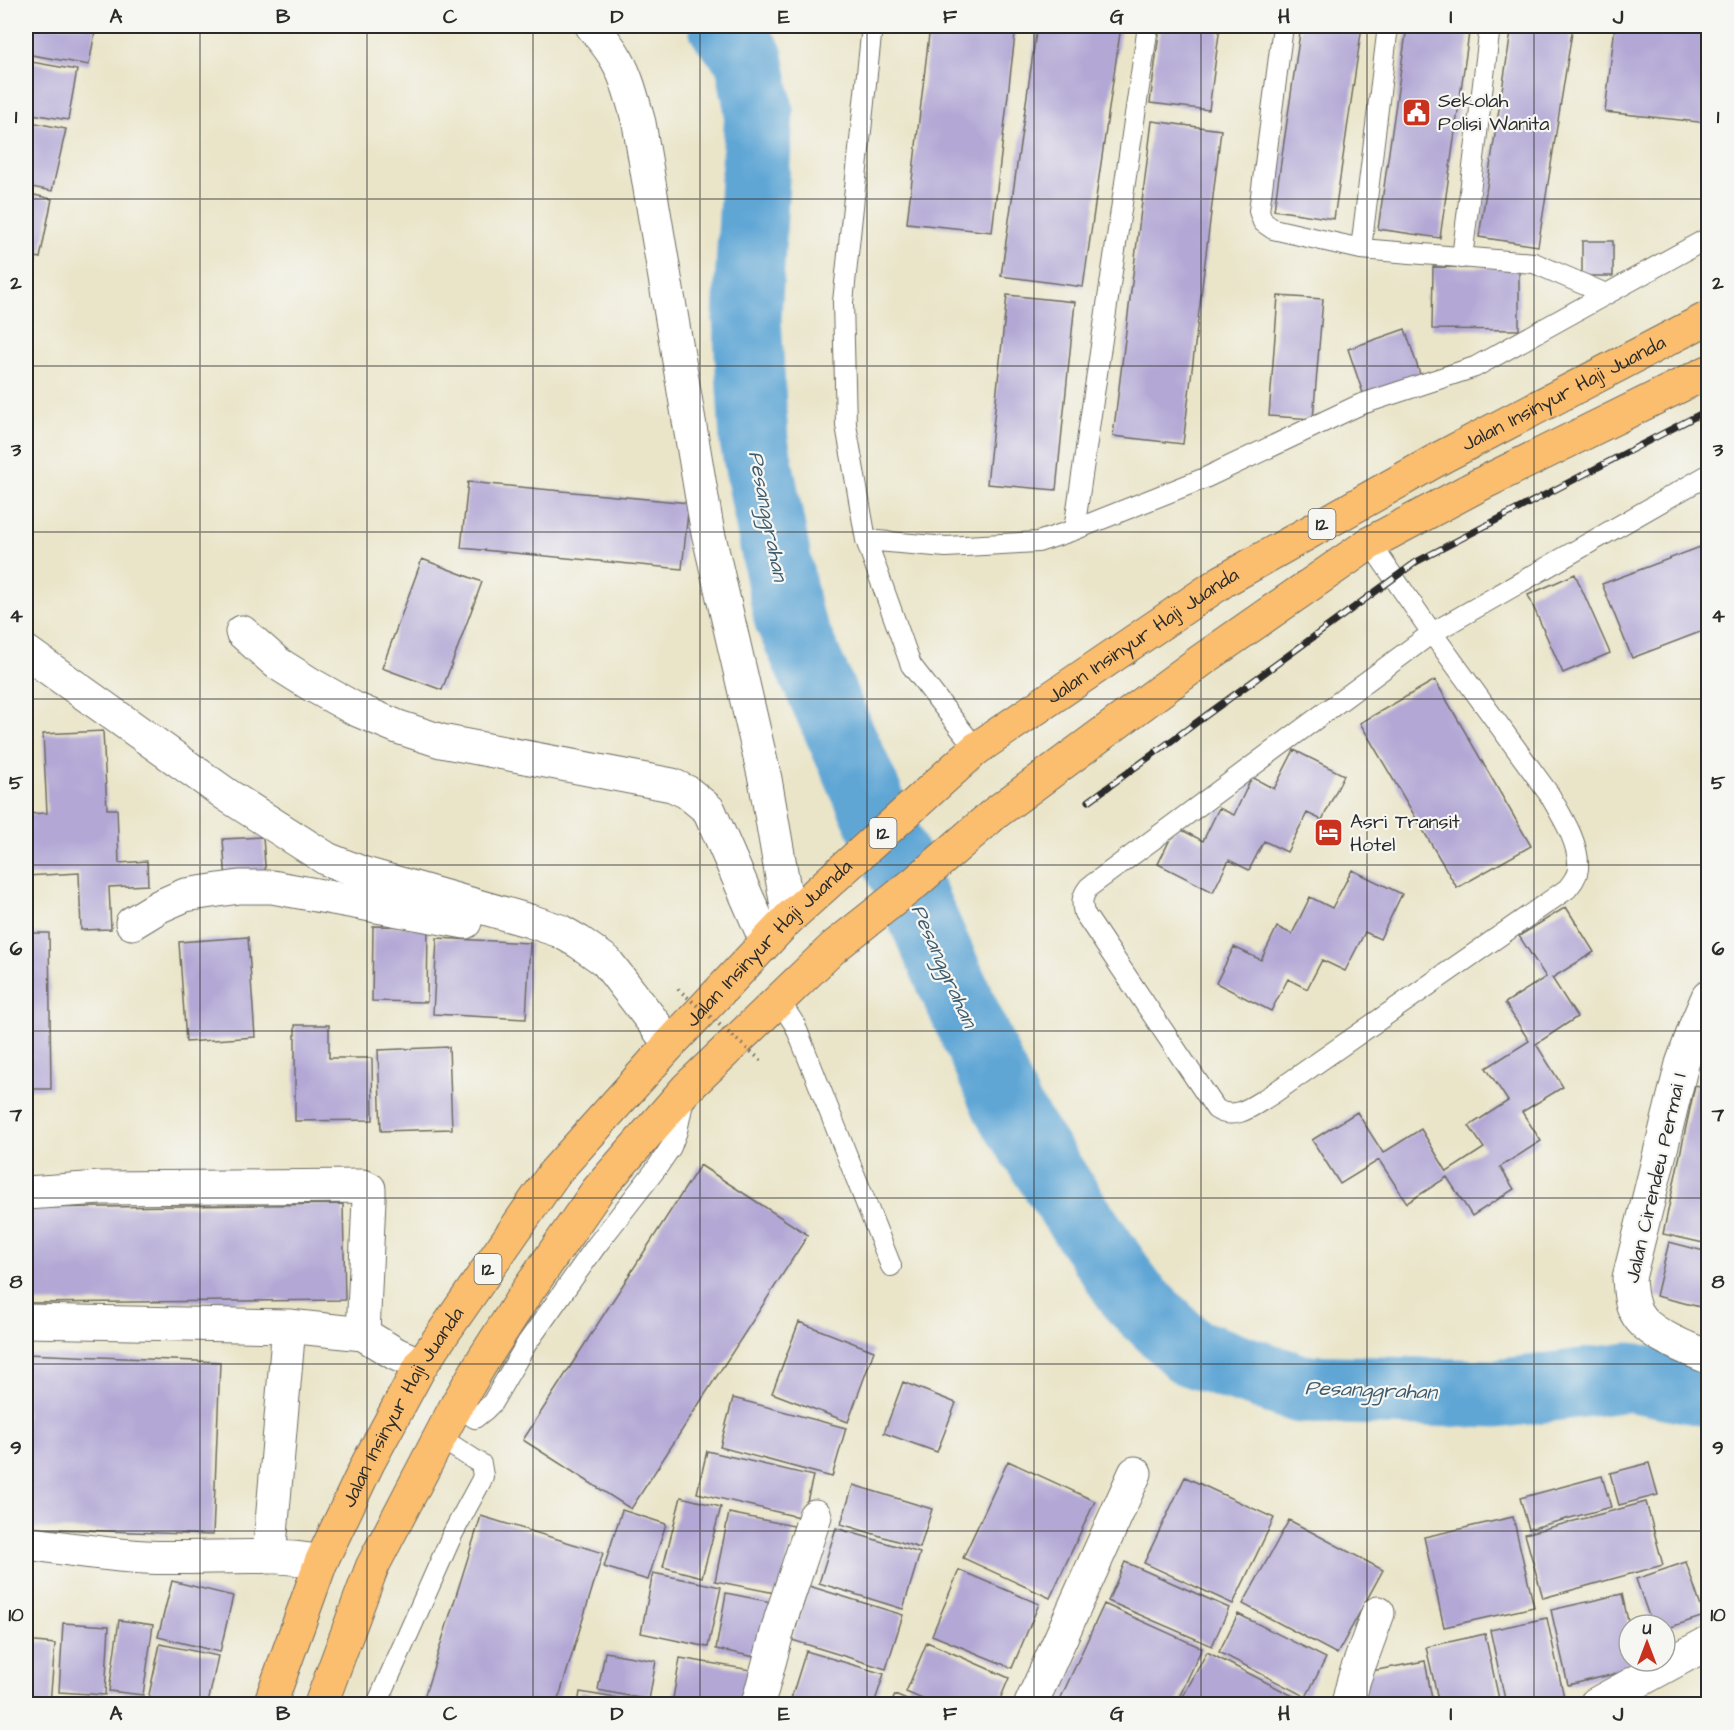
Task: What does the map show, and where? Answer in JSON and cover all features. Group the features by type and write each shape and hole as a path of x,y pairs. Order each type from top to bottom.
{"highway":[{"name":"Jalan Insinyur Haji Juanda","path":"270,1704 321,1562 368,1462 421,1365 555,1172 670,1044 799,909 967,757 1222,581 1442,457 1708,318"},
{"name":"12","path":"321,1704 372,1567 439,1437 483,1360 524,1296 597,1191 686,1089 834,947 916,882 994,814 1202,660 1370,543 1479,485 1708,372"}],"street":[{"path":"592,26 610,48 626,77 639,123 708,528 765,779 799,909"},
{"path":"242,632 277,663 312,685 355,709 398,727 441,741 672,785 687,792 709,810 766,942"},
{"path":"26,652 227,795 327,859 362,873 530,921 560,931 579,942 606,961 670,1044"},
{"path":"132,922 160,906 185,896 239,887 272,887 579,942"},
{"name":"Jalan Cirendeu Permai I","path":"1708,997 1682,1064 1629,1278 1633,1305 1644,1324 1679,1345 1708,1357"},
{"path":"26,1193 101,1188 363,1186 369,1189 369,1199 363,1334"},
{"path":"26,1321 289,1326 363,1334 396,1354 421,1365"},
{"path":"269,1557 289,1326"},
{"path":"1031,1704 1136,1473"},
{"path":"758,1704 781,1618 815,1515"},
{"path":"26,1544 145,1557 269,1557 321,1562"},
{"path":"1348,1704 1354,1679 1378,1613"},
{"path":"1596,1704 1708,1643"}],"lane":[{"path":"872,26 843,302 846,426 866,540 911,665 967,757"},
{"path":"1074,530 1148,26"},
{"path":"1283,26 1258,211 1263,222 1273,229 1361,249 1534,263 1606,294"},
{"path":"1361,249 1388,26"},
{"path":"1462,258 1490,26"},
{"path":"866,540 946,547 1038,542 1074,530 1206,478 1359,405 1475,367 1708,238"},
{"path":"1370,543 1432,633 1549,794 1575,846 1578,868 1576,876 1566,889 1271,1095 1239,1112 1222,1113 1216,1109 1084,913 1082,897 1089,887 1432,633 1708,475"},
{"path":"779,1000 795,1025 891,1266"},
{"path":"377,1704 453,1533 483,1476 481,1464 439,1437"}],"path":[{"path":"678,989 764,1063"}],"building":[{"path":"26,26 96,26 89,65 26,54"},
{"path":"930,26 1016,26 992,232 907,223"},
{"path":"1037,26 1121,26 1083,287 1001,276"},
{"path":"1160,26 1220,26 1209,110 1150,103"},
{"path":"1301,26 1362,26 1334,219 1274,210"},
{"path":"1407,26 1470,26 1440,238 1378,229"},
{"path":"1512,26 1573,26 1538,246 1479,237"},
{"path":"1615,26 1708,26 1708,123 1605,112"},
{"path":"26,61 77,70 68,120 26,113"},
{"path":"26,121 66,129 52,191 26,186"},
{"path":"1152,121 1221,130 1183,444 1113,436"},
{"path":"26,193 52,199 40,258 26,255"},
{"path":"1582,241 1613,241 1613,276 1582,276"},
{"path":"26,259 36,261 27,309 26,309"},
{"path":"1433,267 1519,268 1519,330 1432,329"},
{"path":"1007,295 1075,302 1056,490 987,484"},
{"path":"1278,296 1323,299 1313,419 1269,416"},
{"path":"1405,329 1422,380 1365,399 1348,349"},
{"path":"468,482 689,503 682,569 461,548"},
{"path":"1708,544 1708,629 1632,658 1602,584"},
{"path":"422,559 482,582 442,690 382,668"},
{"path":"1575,574 1610,653 1563,673 1528,595"},
{"path":"1435,680 1531,846 1457,888 1360,723"},
{"path":"103,731 107,809 117,809 119,863 147,861 148,885 109,887 111,929 81,930 79,873 26,876 26,814 47,813 43,734"},
{"path":"1294,750 1344,775 1322,820 1307,813 1287,852 1264,841 1249,870 1229,860 1213,892 1158,864 1176,827 1203,841 1219,808 1234,815 1252,777 1274,789"},
{"path":"263,837 266,879 226,882 223,839"},
{"path":"1352,870 1402,894 1380,939 1365,932 1345,971 1322,960 1307,989 1288,979 1271,1011 1216,983 1234,947 1261,960 1277,927 1292,934 1310,897 1332,908"},
{"path":"1566,907 1594,952 1552,978 1577,1017 1536,1044 1563,1087 1522,1112 1541,1141 1500,1167 1514,1189 1472,1216 1447,1177 1407,1203 1379,1160 1340,1184 1312,1140 1357,1112 1383,1153 1421,1129 1447,1172 1484,1148 1469,1126 1508,1101 1486,1068 1529,1041 1505,1003 1546,977 1519,936"},
{"path":"373,926 428,927 427,1002 372,1001"},
{"path":"26,933 49,933 51,1089 26,1089"},
{"path":"248,937 255,1037 186,1042 179,942"},
{"path":"437,938 530,943 526,1019 433,1014"},
{"path":"295,1025 329,1025 329,1058 372,1058 373,1120 295,1121"},
{"path":"449,1047 452,1129 381,1131 378,1050"},
{"path":"1695,1085 1708,1088 1708,1244 1663,1234"},
{"path":"700,1165 808,1235 631,1509 523,1440"},
{"path":"343,1204 345,1300 26,1303 26,1208"},
{"path":"1669,1242 1708,1252 1708,1309 1656,1296"},
{"path":"799,1322 874,1351 848,1422 772,1393"},
{"path":"26,1354 220,1362 213,1535 26,1528"},
{"path":"903,1382 956,1403 937,1452 884,1433"},
{"path":"733,1398 846,1428 832,1477 720,1447"},
{"path":"707,1451 813,1476 803,1518 697,1493"},
{"path":"1008,1461 1095,1501 1050,1598 963,1558"},
{"path":"1649,1463 1658,1495 1619,1505 1610,1473"},
{"path":"1602,1476 1611,1507 1529,1529 1520,1498"},
{"path":"1185,1477 1274,1518 1233,1604 1144,1563"},
{"path":"853,1485 932,1509 920,1548 841,1524"},
{"path":"681,1497 721,1507 702,1577 663,1567"},
{"path":"1646,1502 1663,1565 1543,1598 1525,1534"},
{"path":"622,1510 666,1524 648,1580 604,1567"},
{"path":"729,1513 794,1526 780,1594 715,1581"},
{"path":"481,1516 603,1553 557,1704 422,1704"},
{"path":"1513,1517 1534,1607 1444,1627 1424,1537"},
{"path":"1289,1520 1383,1570 1337,1654 1243,1604"},
{"path":"836,1528 920,1553 903,1609 819,1583"},
{"path":"1125,1562 1229,1608 1212,1646 1108,1601"},
{"path":"1686,1562 1704,1616 1677,1625 1677,1613 1648,1613 1636,1579"},
{"path":"959,1570 1039,1604 1012,1668 932,1635"},
{"path":"653,1573 721,1587 708,1647 641,1633"},
{"path":"172,1581 233,1596 220,1652 158,1637"},
{"path":"809,1586 903,1615 886,1669 792,1640"},
{"path":"726,1593 776,1603 765,1659 716,1649"},
{"path":"1622,1594 1626,1613 1617,1613 1617,1673 1619,1673 1568,1685 1551,1610"},
{"path":"1104,1604 1202,1648 1176,1704 1058,1704"},
{"path":"1238,1614 1326,1658 1306,1697 1219,1652"},
{"path":"1547,1618 1565,1702 1506,1704 1490,1630"},
{"path":"119,1620 153,1625 143,1695 109,1691"},
{"path":"63,1623 109,1626 105,1695 59,1692"},
{"path":"1485,1634 1500,1704 1439,1704 1426,1647"},
{"path":"26,1641 55,1644 50,1704 26,1704"},
{"path":"927,1642 1009,1678 998,1704 934,1704 906,1692"},
{"path":"160,1644 218,1656 208,1704 147,1704"},
{"path":"806,1651 884,1674 874,1704 790,1702"},
{"path":"605,1652 656,1661 649,1700 598,1690"},
{"path":"1207,1652 1297,1698 1294,1704 1179,1704"},
{"path":"680,1658 757,1671 751,1704 672,1704"},
{"path":"1425,1661 1433,1704 1367,1704 1361,1673"},
{"path":"580,1692 644,1703 644,1704 578,1704"},
{"path":"895,1695 916,1704 891,1704"}],"waterway":[{"name":"Pesanggrahan","path":"723,26 749,58 759,111 747,318 754,441 788,617 1008,1109 1134,1298 1190,1352 1301,1389 1497,1394 1629,1377 1708,1392"}],"railway":[{"path":"1089,801 1416,562 1708,410"}],"place":[{"name":"Sekolah Polisi Wanita","path":"1417,113"},
{"name":"Asri Transit Hotel","path":"1329,833"}]}
